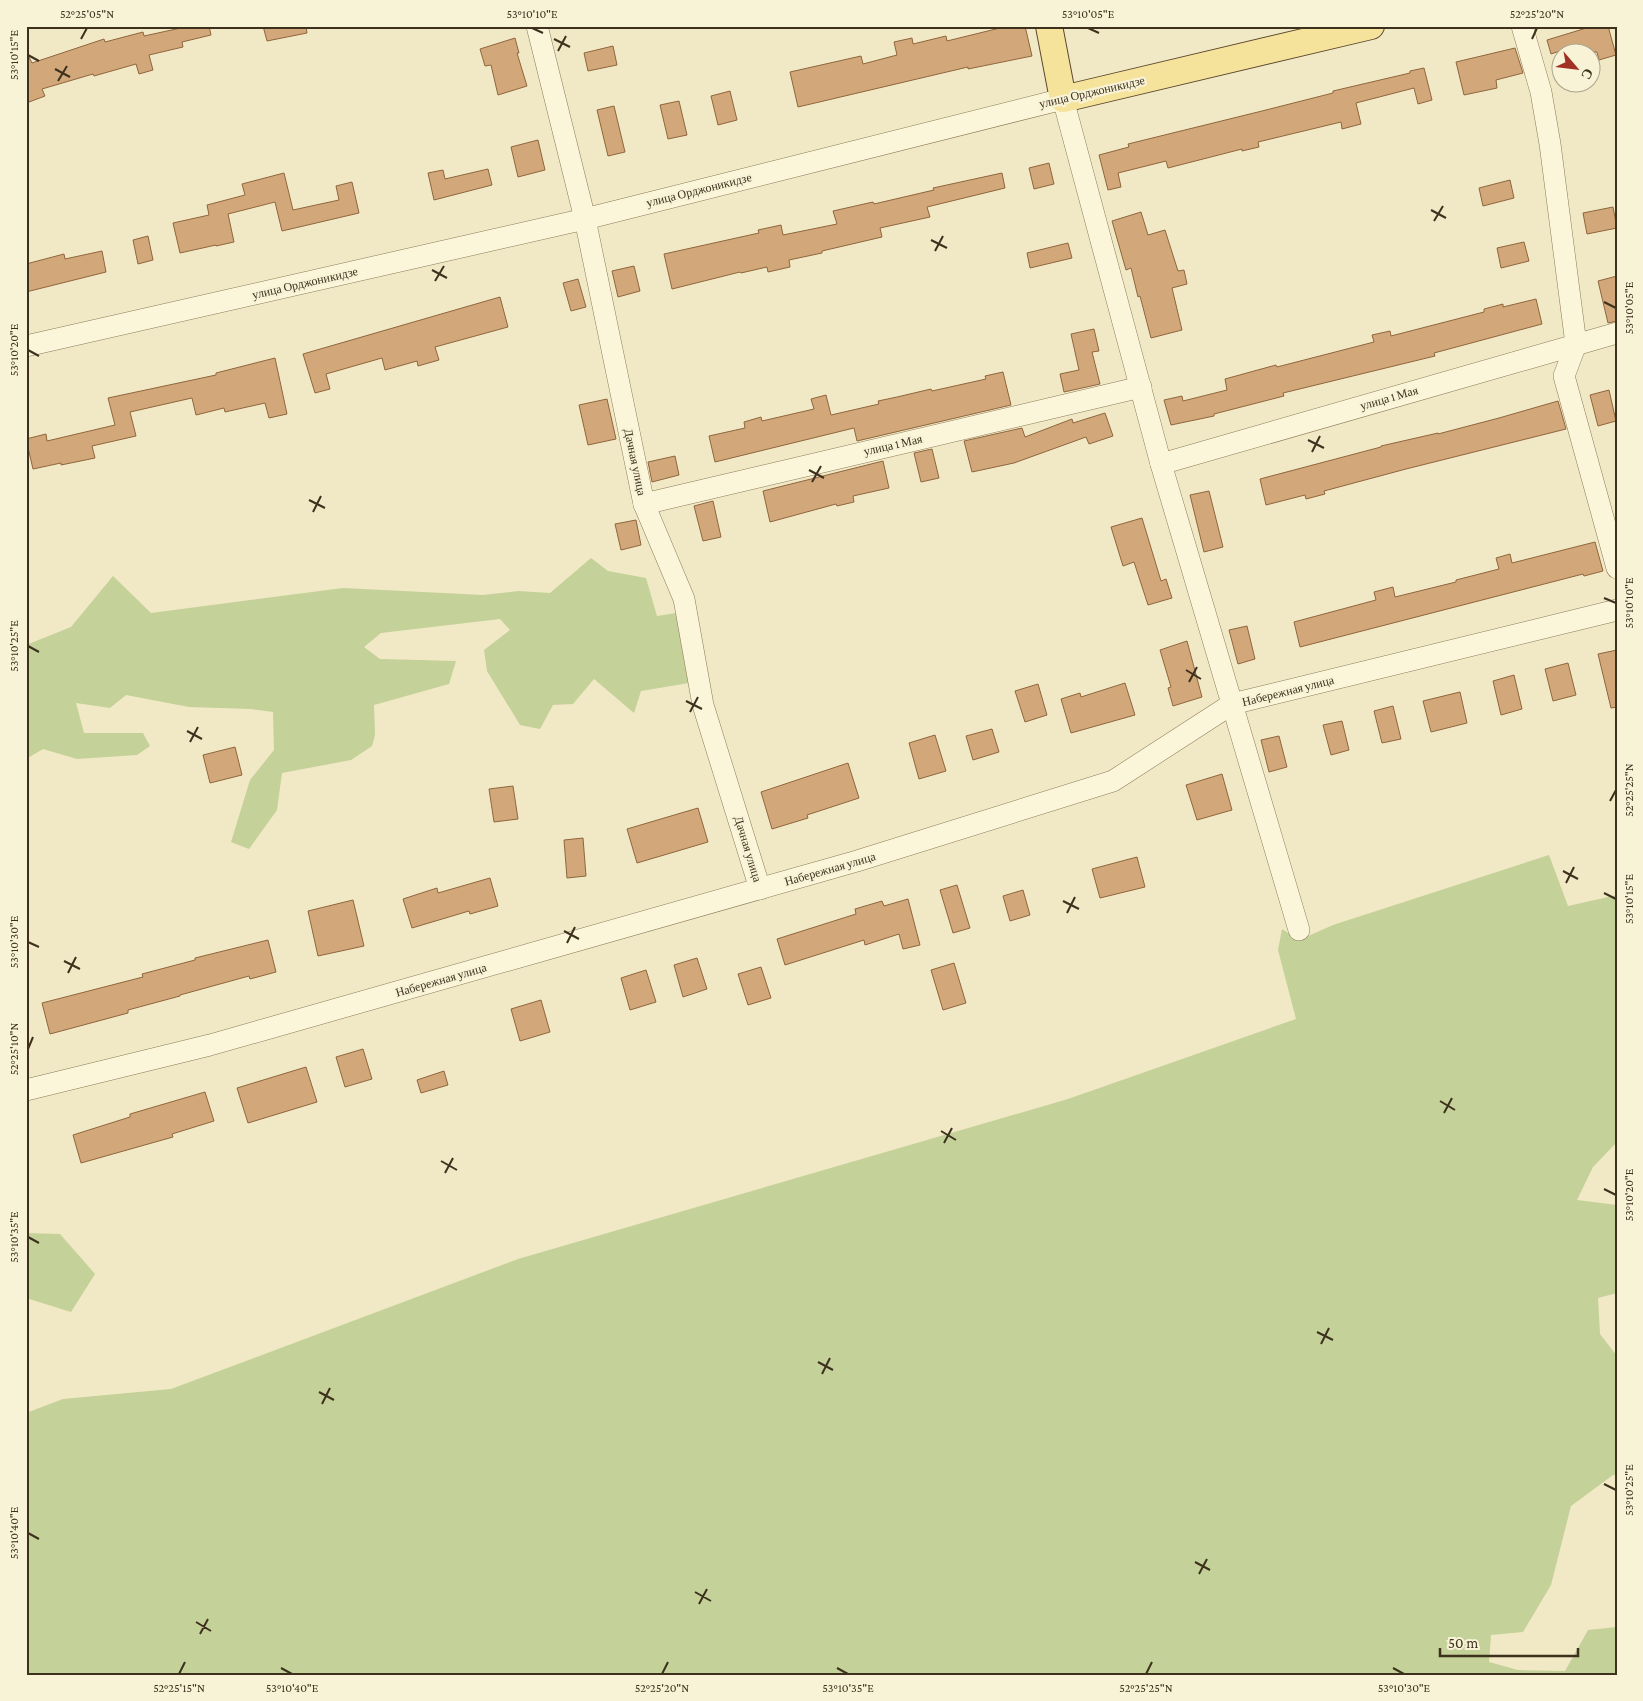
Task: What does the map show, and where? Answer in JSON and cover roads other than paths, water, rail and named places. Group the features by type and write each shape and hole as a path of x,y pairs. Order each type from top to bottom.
{"main road":[{"path":"1049,26 1063,99"},
{"name":"улица Орджоникидзе","path":"1063,99 1371,26"}],"street":[{"name":"Дачная улица","path":"537,26 585,219 644,504 684,599 703,706 760,889"},
{"path":"1522,26 1541,92 1550,144 1576,344 1564,376 1617,568"},
{"name":"улица Орджоникидзе","path":"26,346 585,219 1063,99"},
{"path":"1063,99 1161,464 1299,930"},
{"name":"улица 1 Мая","path":"1161,464 1617,333"},
{"name":"улица 1 Мая","path":"644,504 1141,387"},
{"name":"Набережная улица","path":"26,1090 210,1045 857,862 1114,781 1232,704 1617,610"}]}
